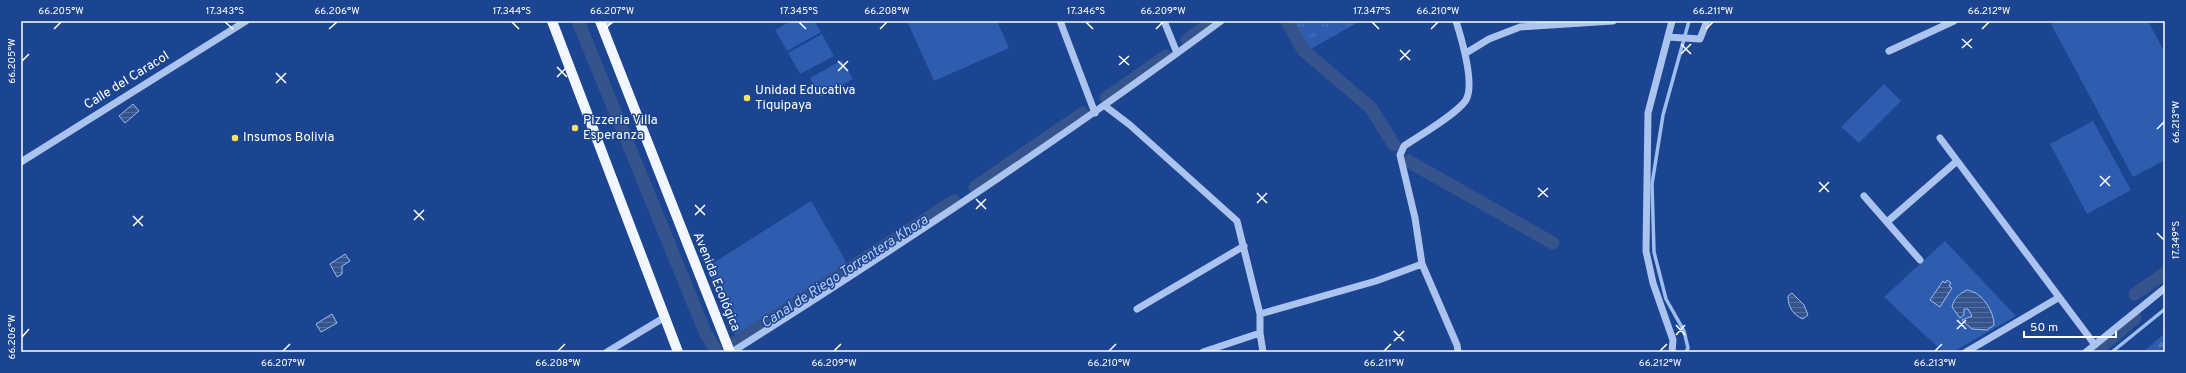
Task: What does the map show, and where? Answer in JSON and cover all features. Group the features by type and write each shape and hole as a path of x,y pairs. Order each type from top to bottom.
{"main road":[{"path":"552,21 678,352"},
{"name":"Avenida Ecológica","path":"604,23 731,352"}],"street":[{"name":"Calle del Caracol","path":"21,162 246,21"},
{"path":"1060,21 1095,113"},
{"path":"1164,21 1177,53"},
{"path":"731,352 852,276 1095,113 1221,21"},
{"path":"1456,21 1466,53 1468,88 1466,99 1452,113 1404,146 1400,155 1415,218 1422,264 1457,345 1458,352"},
{"path":"1466,53 1489,39 1520,27 1612,21"},
{"path":"1672,21 1648,113 1646,251 1653,283 1673,340 1672,352"},
{"path":"1668,37 1700,39 1707,21"},
{"path":"1889,51 1954,21"},
{"path":"1105,106 1130,125 1237,221 1260,314 1260,332 1263,352"},
{"path":"1940,138 2094,345"},
{"path":"1887,222 1957,161"},
{"path":"1864,196 1920,260"},
{"path":"1137,309 1244,246"},
{"path":"1260,314 1376,281 1422,264"},
{"path":"2086,352 2165,288"},
{"path":"1966,352 2058,298"},
{"path":"607,352 665,317"},
{"path":"1203,352 1260,332"}],"green space":[{"path":"791,21 814,21 821,32 787,51 775,30"},
{"path":"907,21 997,21 1009,48 934,81"},
{"path":"1292,21 1360,21 1309,50"},
{"path":"2056,21 2148,21 2165,53 2165,160 2133,177 2051,24"},
{"path":"822,34 834,56 800,74 788,53"},
{"path":"842,60 853,79 820,97 810,78"},
{"path":"1884,84 1901,101 1859,143 1841,127"},
{"path":"2093,121 2131,190 2087,214 2050,144"},
{"path":"811,201 848,265 737,339 707,267"},
{"path":"1945,241 2016,316 1953,352 1943,352 1884,297"},
{"path":"2165,333 2165,352 2143,352"}],"shaded area":[{"path":"133,104 139,111 125,123 119,116"},
{"path":"345,254 350,261 342,266 342,274 337,277 330,264"},
{"path":"1947,280 1951,283 1949,286 1952,288 1940,307 1930,300 1943,281 1945,283"},
{"path":"1967,290 1978,294 1986,303 1992,314 1994,325 1987,330 1972,329 1962,320 1972,316 1968,309 1964,309 1964,315 1960,318 1952,307 1957,297"},
{"path":"1792,293 1804,305 1808,315 1803,319 1796,315 1790,307 1788,296"},
{"path":"332,314 337,323 321,332 316,324"}],"waterway":[{"name":"Canal de Riego Torrentera Khora","path":"578,21 705,332 717,352"},
{"name":"Canal de Riego Torrentera Khora","path":"1187,40 1213,21"},
{"name":"Canal de Riego Torrentera Khora","path":"1287,21 1303,50 1371,108 1394,145"},
{"path":"1686,352 1688,348 1684,331 1666,299 1654,252 1652,184 1663,115 1689,21"},
{"name":"Canal de Riego Torrentera Khora","path":"1106,98 1166,56"},
{"name":"Canal de Riego Torrentera Khora","path":"975,187 1083,113"},
{"name":"Canal de Riego Torrentera Khora","path":"1408,161 1553,243"},
{"name":"Canal de Riego Torrentera Khora","path":"736,342 954,201"},
{"path":"2135,294 2165,273"},
{"path":"2112,352 2165,309"},
{"path":"2095,352 2135,318"}],"place":[{"name":"Unidad Educativa Tiquipaya","path":"747,98"},
{"name":"Pizzeria Villa Esperanza","path":"575,128"},
{"name":"Insumos Bolivia","path":"235,138"}]}
